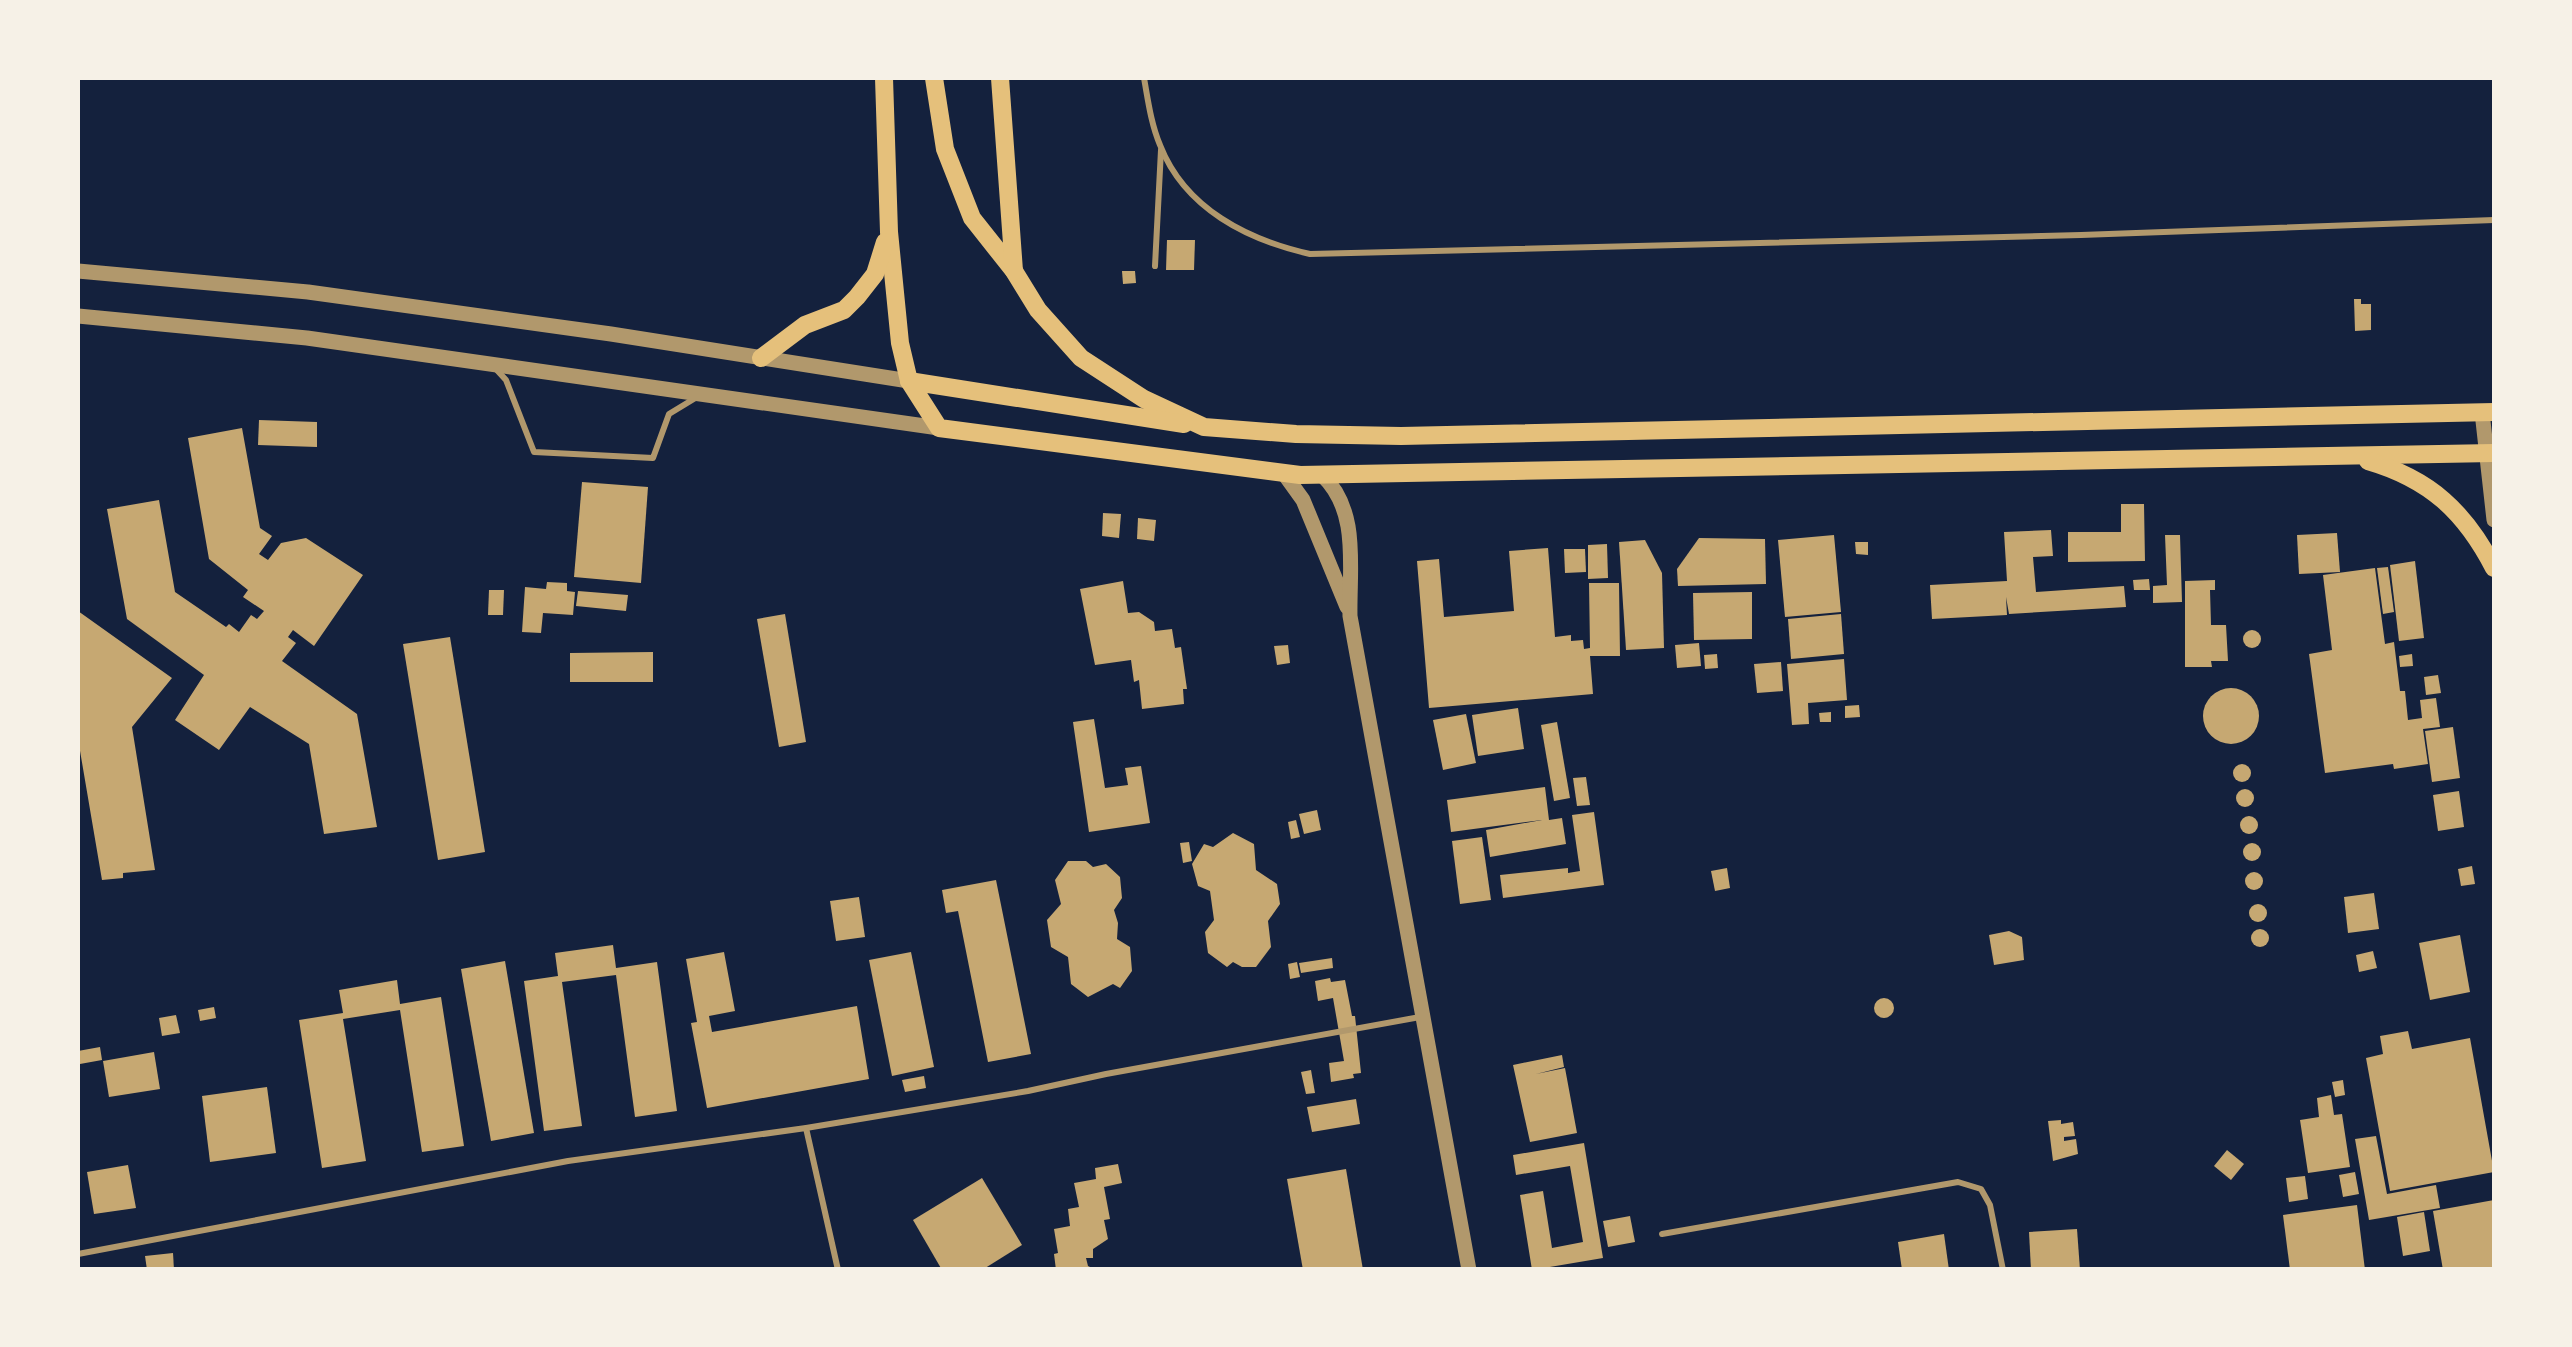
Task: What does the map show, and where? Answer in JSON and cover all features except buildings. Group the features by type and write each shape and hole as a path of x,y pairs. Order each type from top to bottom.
{"main road":[{"path":"884,78 893,293 909,381 939,428 1285,474 1322,475 2490,453"},
{"path":"934,78 945,149 972,218 1014,271 1038,310 1081,358 1144,399 1204,427"},
{"path":"1000,78 1014,271"},
{"path":"760,358 805,324 844,310 875,274 889,232"},
{"path":"909,381 1204,427 1296,434 1401,436 2488,412"},
{"path":"2353,457 2398,470 2437,493 2470,526 2494,568"}],"street":[{"path":"78,272 308,292 909,381"},
{"path":"78,316 308,338 939,428"},
{"path":"2488,412 2494,520"},
{"path":"1285,474 1303,500 1350,616"},
{"path":"1322,475 1345,506 1350,524 1350,616 1469,1270"}],"lane":[{"path":"1144,78 1161,149 1155,266"},
{"path":"1161,149 1196,199 1220,220 1277,246 1310,254 2081,235 2494,220"},
{"path":"490,364 506,380 534,452 653,458 669,414 703,393"},
{"path":"78,1254 568,1161 806,1128 1028,1091 1423,1017"},
{"path":"806,1128 838,1270"},
{"path":"1662,1234 1958,1182 1982,1189 1990,1205 2003,1270"}]}
